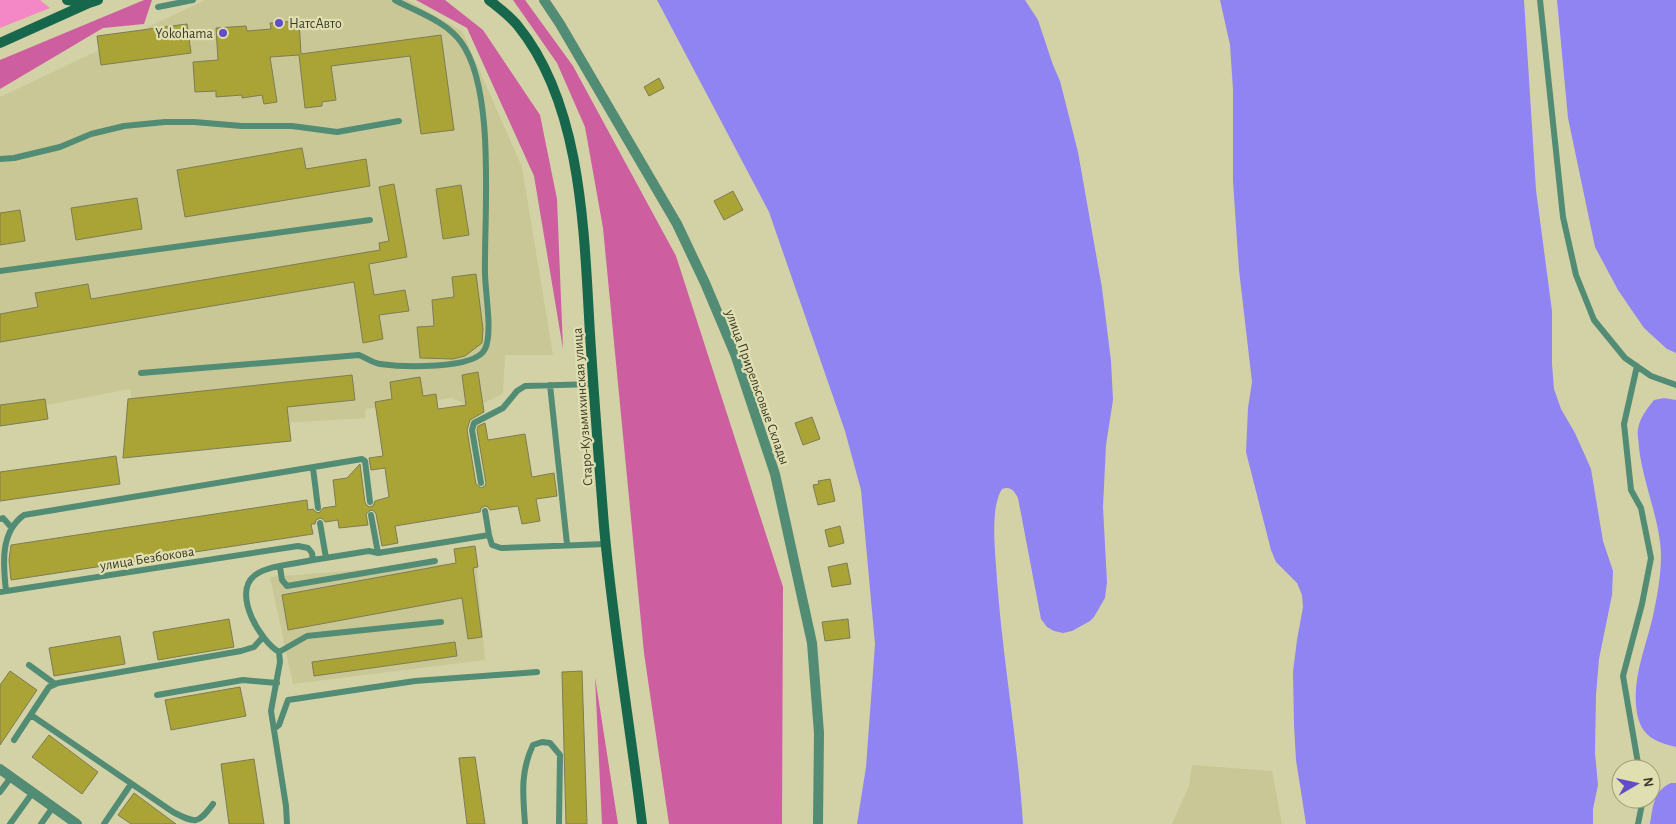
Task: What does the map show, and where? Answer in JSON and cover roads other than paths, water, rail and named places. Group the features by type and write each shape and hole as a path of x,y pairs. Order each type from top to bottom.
{"main road":[{"path":"67,0 93,2"},
{"name":"Старо-Кузьмихинская улица","path":"481,0 499,8"},
{"name":"Старо-Кузьмихинская улица","path":"489,0 516,24 541,63 565,122 576,175 582,219 606,544 618,655 642,824"},
{"path":"0,43 93,2"}],"street":[{"name":"улица Прирельсовые Склады","path":"544,0 560,24 677,224 705,283 734,354 772,465 812,643 819,733 818,824"},
{"path":"0,769 77,824"}],"lane":[{"path":"158,7 194,0"},
{"path":"141,373 359,355 378,364 424,366 459,364 474,360 485,350 488,334 485,275 486,175 483,116 476,74 462,43 449,28 395,0"},
{"path":"1540,0 1563,217 1576,275 1594,320 1625,358 1651,376 1676,385"},
{"path":"0,159 14,158 60,147 91,134 124,126 194,122 242,126 292,126 338,132 399,121"},
{"path":"0,271 370,220"},
{"path":"1637,366 1624,424 1632,490 1641,508 1651,558 1642,604 1623,676 1637,759"},
{"path":"481,483 472,430 474,423 503,408 517,391 525,386 594,384"},
{"path":"550,385 567,544"},
{"path":"3,592 4,542 11,526 24,514 362,459 365,461 370,502"},
{"path":"312,468 318,508"},
{"path":"485,511 492,545 501,548 606,544"},
{"path":"371,514 378,553"},
{"path":"0,518 3,518 11,526"},
{"path":"320,523 326,558"},
{"path":"279,652 262,638 252,620 246,598 246,589 251,578 259,572 313,560 369,551 378,553 489,535"},
{"name":"улица Безбокова","path":"3,592 298,546 308,548 312,553 313,560"},
{"path":"280,567 282,580 287,586 435,561"},
{"path":"279,652 307,636 441,622"},
{"path":"14,740 49,687 55,684 241,651 254,647 262,638"},
{"path":"279,652 280,662 272,711 287,824"},
{"path":"29,665 55,684"},
{"path":"274,729 279,725 288,700 415,681 537,672"},
{"path":"157,695 244,680 277,683"},
{"path":"30,715 173,812 189,820 198,821 204,818 213,804"},
{"path":"525,824 522,786 529,754 533,745 542,742 550,743 560,755 559,824"},
{"path":"0,792 11,777"},
{"path":"104,824 131,784"},
{"path":"10,824 33,792"},
{"path":"41,824 53,807"},
{"path":"1638,824 1641,809"}],"place":[{"name":"НатсАвто","path":"279,23"},
{"name":"Yokohama","path":"223,33"}]}
